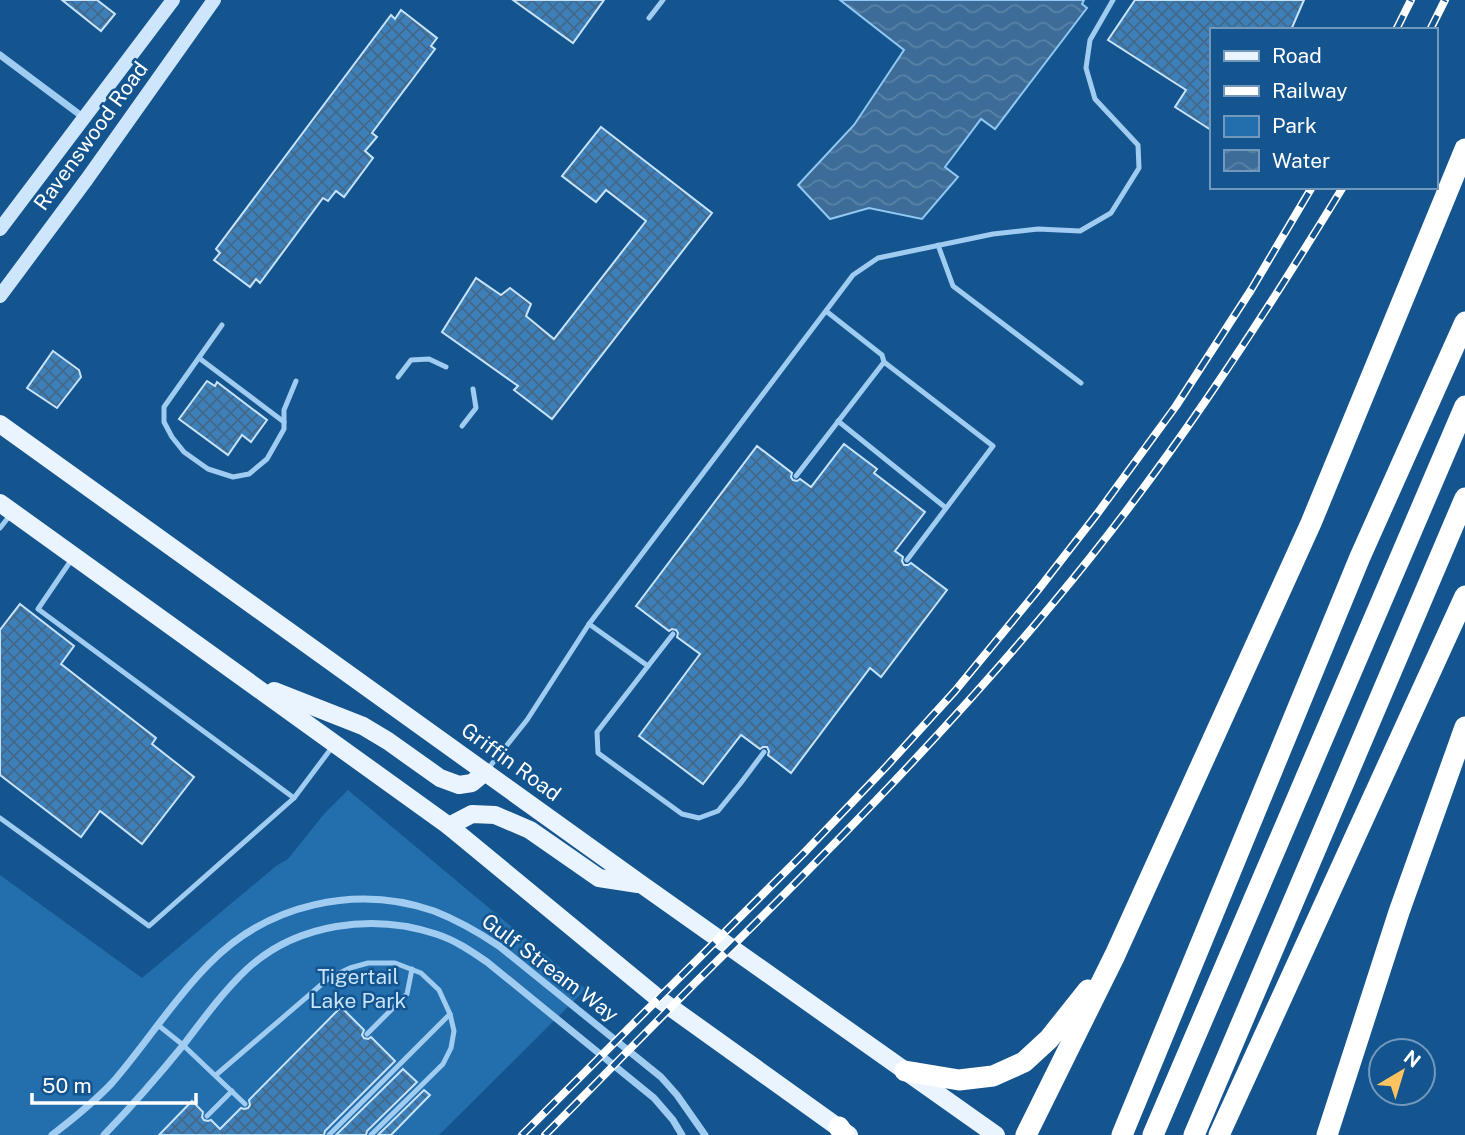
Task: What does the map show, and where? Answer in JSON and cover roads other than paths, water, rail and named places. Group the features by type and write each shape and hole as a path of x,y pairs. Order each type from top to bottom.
{"highway":[{"path":"1026,1135 1115,955 1311,523 1465,149"},
{"path":"1122,1135 1360,557 1465,322"},
{"path":"1153,1135 1465,406"},
{"path":"1194,1135 1465,498"},
{"path":"1219,1135 1465,596"},
{"path":"1327,1135 1399,912 1465,727"},
{"path":"905,1071 959,1080 993,1076 1024,1062 1049,1039 1115,955"}],"main road":[{"name":"Griffin Road","path":"0,424 640,884 996,1135"},
{"path":"7,507 449,826 659,999 844,1132"},
{"path":"248,681 363,726 440,778 459,785 472,783 485,772"},
{"path":"449,826 472,814 495,815 530,830 599,878 640,884"}],"street":[{"name":"Ravenswood Road","path":"0,229 173,0"},
{"name":"Ravenswood Road","path":"0,296 214,0"},
{"path":"0,55 83,117"},
{"name":"Gulf Stream Way","path":"52,1135 110,1084 186,989 229,945 272,919 293,910 366,898 389,900 432,911 453,919 499,946 661,1077 693,1115 705,1135"},
{"name":"Gulf Stream Way","path":"104,1135 248,968 292,940 324,928 379,923 437,934 463,946 487,962 654,1098 682,1135"}],"lane":[{"path":"649,18 663,0"},
{"path":"485,772 527,720 589,624 853,275 878,258 993,234 1038,229 1080,231 1111,213 1139,168 1138,145 1095,99 1086,68 1090,40 1113,0"},
{"path":"938,245 953,286 1081,383"},
{"path":"826,311 882,355 884,362 993,446 907,560"},
{"path":"222,325 164,407 164,422 184,452 208,469 233,477 249,474 267,459 284,429 284,410 296,381"},
{"path":"199,358 284,422"},
{"path":"398,377 411,360 429,359 446,367"},
{"path":"796,476 884,362"},
{"path":"463,426 476,408 473,389"},
{"path":"838,421 946,508"},
{"path":"0,528 7,507"},
{"path":"74,556 38,609 294,798"},
{"path":"589,624 648,666"},
{"path":"673,634 597,732 598,753 682,814 699,818 718,811 764,752"},
{"path":"0,818 149,926 294,798 335,744"},
{"path":"216,1075 329,978 368,963 395,964 421,973 439,990 450,1014 454,1031 451,1048 443,1064 371,1135"},
{"path":"368,1034 407,994 412,970"},
{"path":"330,1135 450,1014"},
{"path":"158,1025 245,1104"},
{"path":"207,1116 232,1091"}],"water":[{"path":"840,0 1084,0 1082,4 1087,8 995,129 981,119 945,167 958,177 922,219 869,208 830,219 798,185 854,125 904,50"}],"railway":[{"path":"1397,28 1411,0"},
{"path":"1431,28 1445,0"},
{"path":"522,1135 803,854 955,691 1097,514 1176,406 1251,290 1311,189"},
{"path":"545,1135 879,798 1012,652 1094,553 1170,452 1276,294 1342,189"}],"park label":[{"name":"Tigertail Lake Park","path":"358,989"}]}
